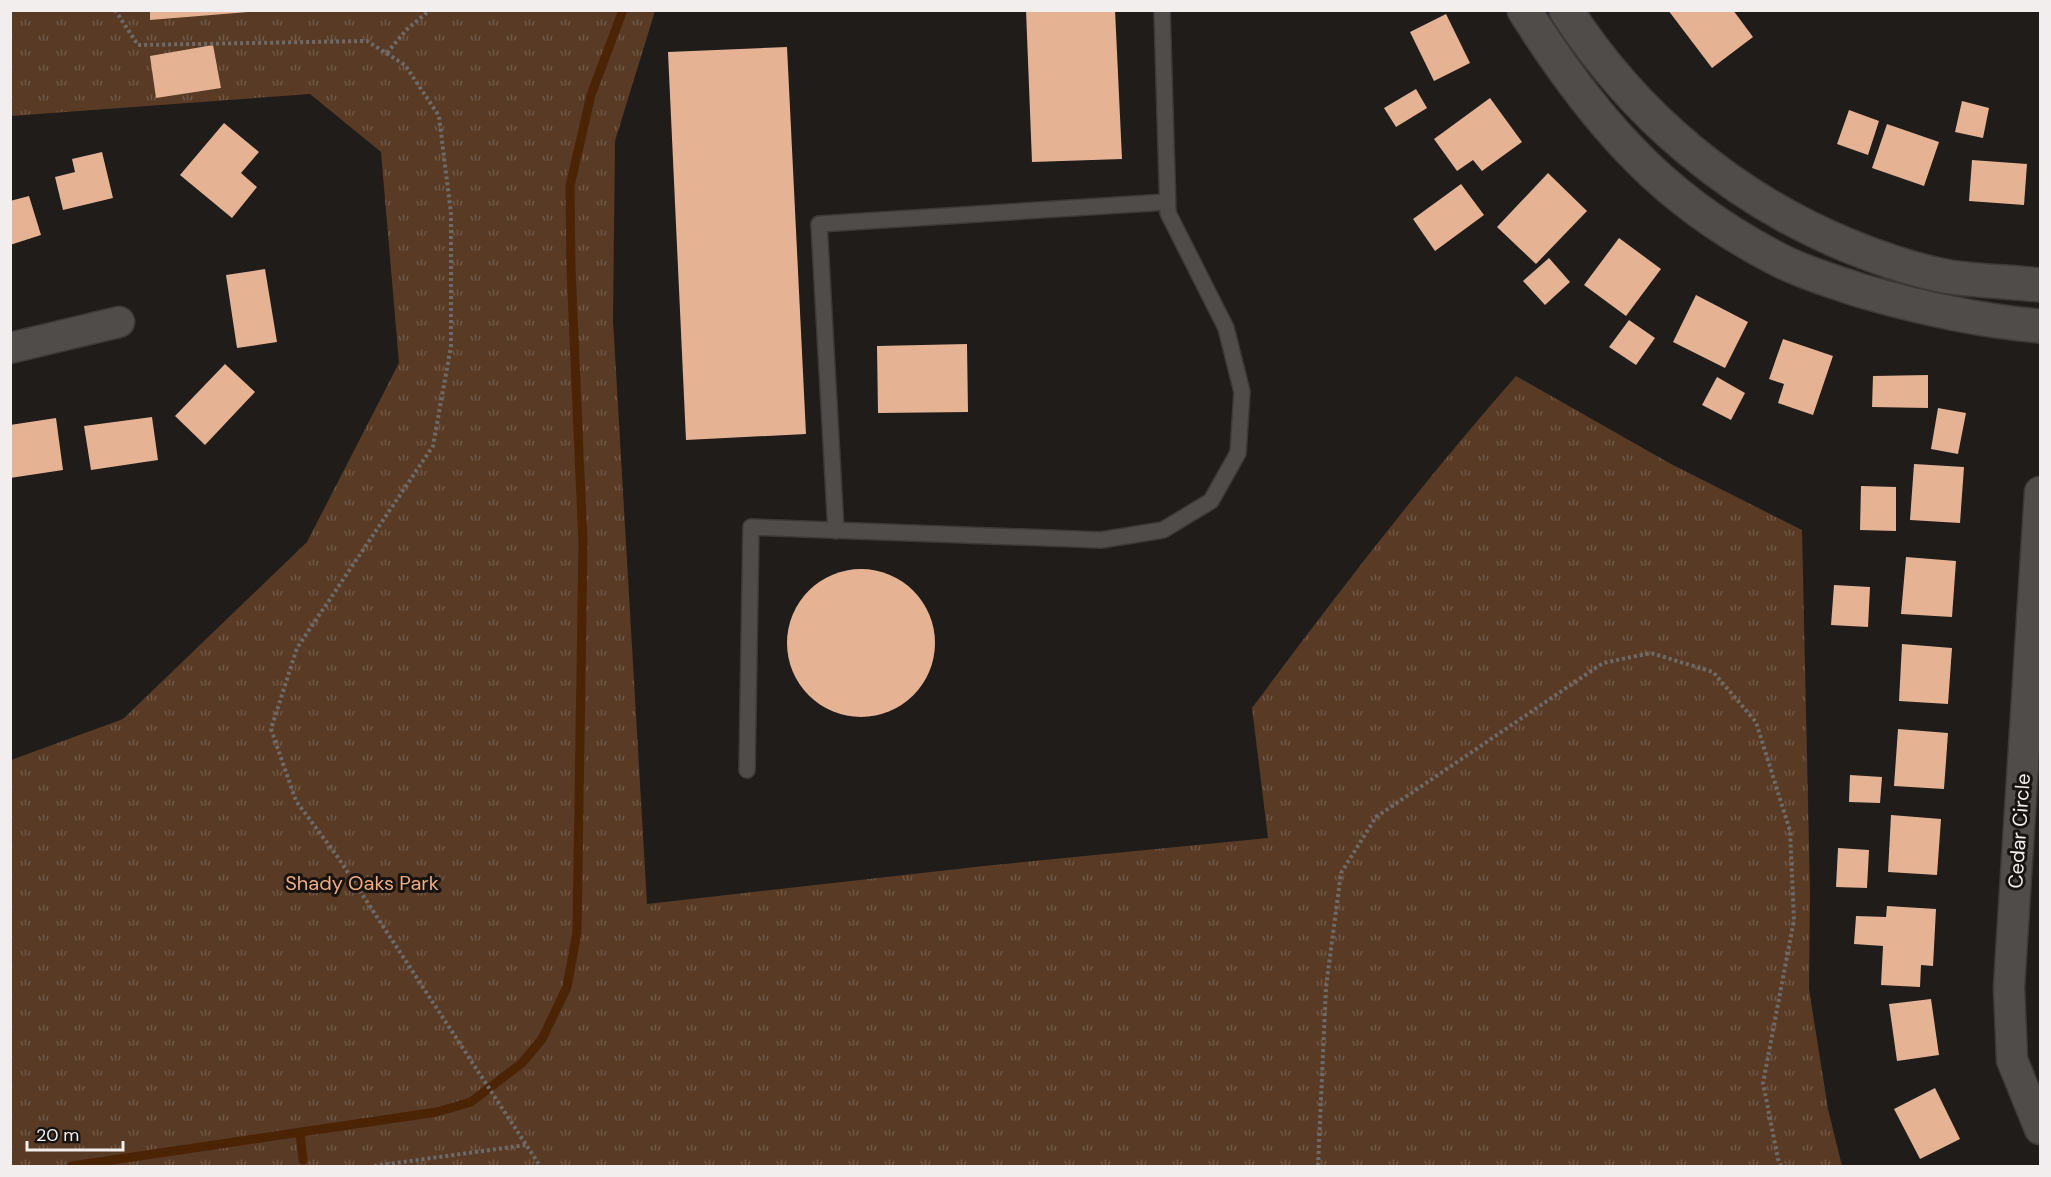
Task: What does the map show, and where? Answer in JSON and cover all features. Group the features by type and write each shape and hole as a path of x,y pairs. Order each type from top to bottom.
{"street":[{"path":"1524,10 1574,85 1629,150 1666,184 1748,242 1782,262 1882,297 1967,318 2040,326"},
{"path":"1566,10 1591,48 1637,101 1717,173 1753,198 1833,240 1878,258 1949,276 2040,285"},
{"path":"10,348 119,322"},
{"name":"Cedar Circle","path":"2040,492 2009,987 2012,1060 2040,1129"}],"lane":[{"path":"747,770 751,527 1101,540 1163,530 1210,501 1238,453 1242,392 1226,328 1168,213 1162,10"},
{"path":"836,531 819,225 1167,202"}],"path":[{"path":"115,10 138,45 367,41 405,65 439,116 451,214 451,346 433,446 297,648 271,729 296,801 337,856 540,1167"},
{"path":"387,53 406,30 430,10"},
{"path":"1318,1167 1326,987 1341,873 1376,817 1603,663 1651,653 1713,672 1756,722 1790,831 1794,920 1763,1083 1781,1167"},
{"path":"374,1167 526,1145"}],"green space":[{"name":"Shady Oaks Park","path":"11,11 655,11 615,141 613,320 647,904 984,866 1268,838 1252,708 1381,539 1516,376 1671,464 1802,530 1810,892 1809,989 1828,1109 1842,1166 11,1166 11,760 123,719 307,542 399,363 381,152 310,94 11,116"}],"building":[{"path":"150,10 248,10 248,12 150,20"},
{"path":"1026,10 1115,10 1122,159 1032,162"},
{"path":"1668,10 1733,10 1753,37 1712,68"},
{"path":"1446,14 1470,63 1434,81 1410,32"},
{"path":"213,45 221,88 156,98 150,56"},
{"path":"787,47 806,434 686,440 668,52"},
{"path":"1416,89 1427,108 1396,127 1384,108"},
{"path":"1490,98 1522,142 1482,171 1473,160 1457,171 1434,139"},
{"path":"1962,101 1989,108 1983,138 1955,132"},
{"path":"1849,110 1879,121 1868,155 1837,144"},
{"path":"224,123 259,152 241,173 257,187 232,218 180,175"},
{"path":"1887,124 1939,142 1924,186 1872,168"},
{"path":"102,152 113,198 63,210 55,177 75,172 72,159"},
{"path":"1972,160 2027,164 2024,205 1969,201"},
{"path":"1548,173 1587,211 1536,264 1497,227"},
{"path":"1461,184 1484,215 1435,251 1413,219"},
{"path":"29,196 41,235 10,245 10,201"},
{"path":"1619,238 1661,269 1626,316 1584,285"},
{"path":"1549,258 1570,282 1545,305 1523,281"},
{"path":"265,269 277,342 237,348 226,275"},
{"path":"1696,295 1748,322 1725,368 1673,342"},
{"path":"1629,320 1655,338 1636,365 1609,347"},
{"path":"1783,339 1833,356 1813,415 1778,403 1784,384 1769,379"},
{"path":"967,344 968,412 878,413 877,346"},
{"path":"225,364 255,392 205,445 175,416"},
{"path":"1928,375 1928,408 1872,407 1873,376"},
{"path":"1717,377 1745,393 1731,420 1702,405"},
{"path":"1938,408 1966,413 1958,454 1931,449"},
{"path":"152,417 158,460 91,470 84,426"},
{"path":"56,418 63,470 10,478 10,425"},
{"path":"1914,464 1964,467 1960,523 1910,520"},
{"path":"1861,486 1896,487 1896,531 1860,530"},
{"path":"1906,557 1956,561 1952,617 1901,614"},
{"path":"861,569 889,574 902,581 913,591 923,602 930,615 935,643 930,671 923,684 913,695 902,705 889,712 861,717 833,712 820,705 809,695 799,684 792,671 787,643 792,615 799,602 809,591 820,581 833,574"},
{"path":"1834,585 1870,587 1868,627 1831,625"},
{"path":"1902,644 1952,648 1948,704 1899,701"},
{"path":"1898,729 1948,733 1944,789 1894,786"},
{"path":"1850,775 1882,777 1880,803 1849,802"},
{"path":"1891,815 1941,819 1937,875 1888,872"},
{"path":"1838,848 1869,850 1867,888 1836,887"},
{"path":"1887,906 1936,909 1933,966 1921,965 1920,987 1881,985 1883,946 1854,944 1856,916 1886,917"},
{"path":"1931,999 1939,1055 1897,1061 1889,1004"},
{"path":"1935,1088 1960,1139 1920,1159 1894,1109"}],"waterway":[{"path":"72,1166 437,1112 471,1102 522,1063 542,1039 567,987 577,932 583,544 571,269 570,186 591,95 623,10"},
{"path":"300,1133 303,1160"}]}
